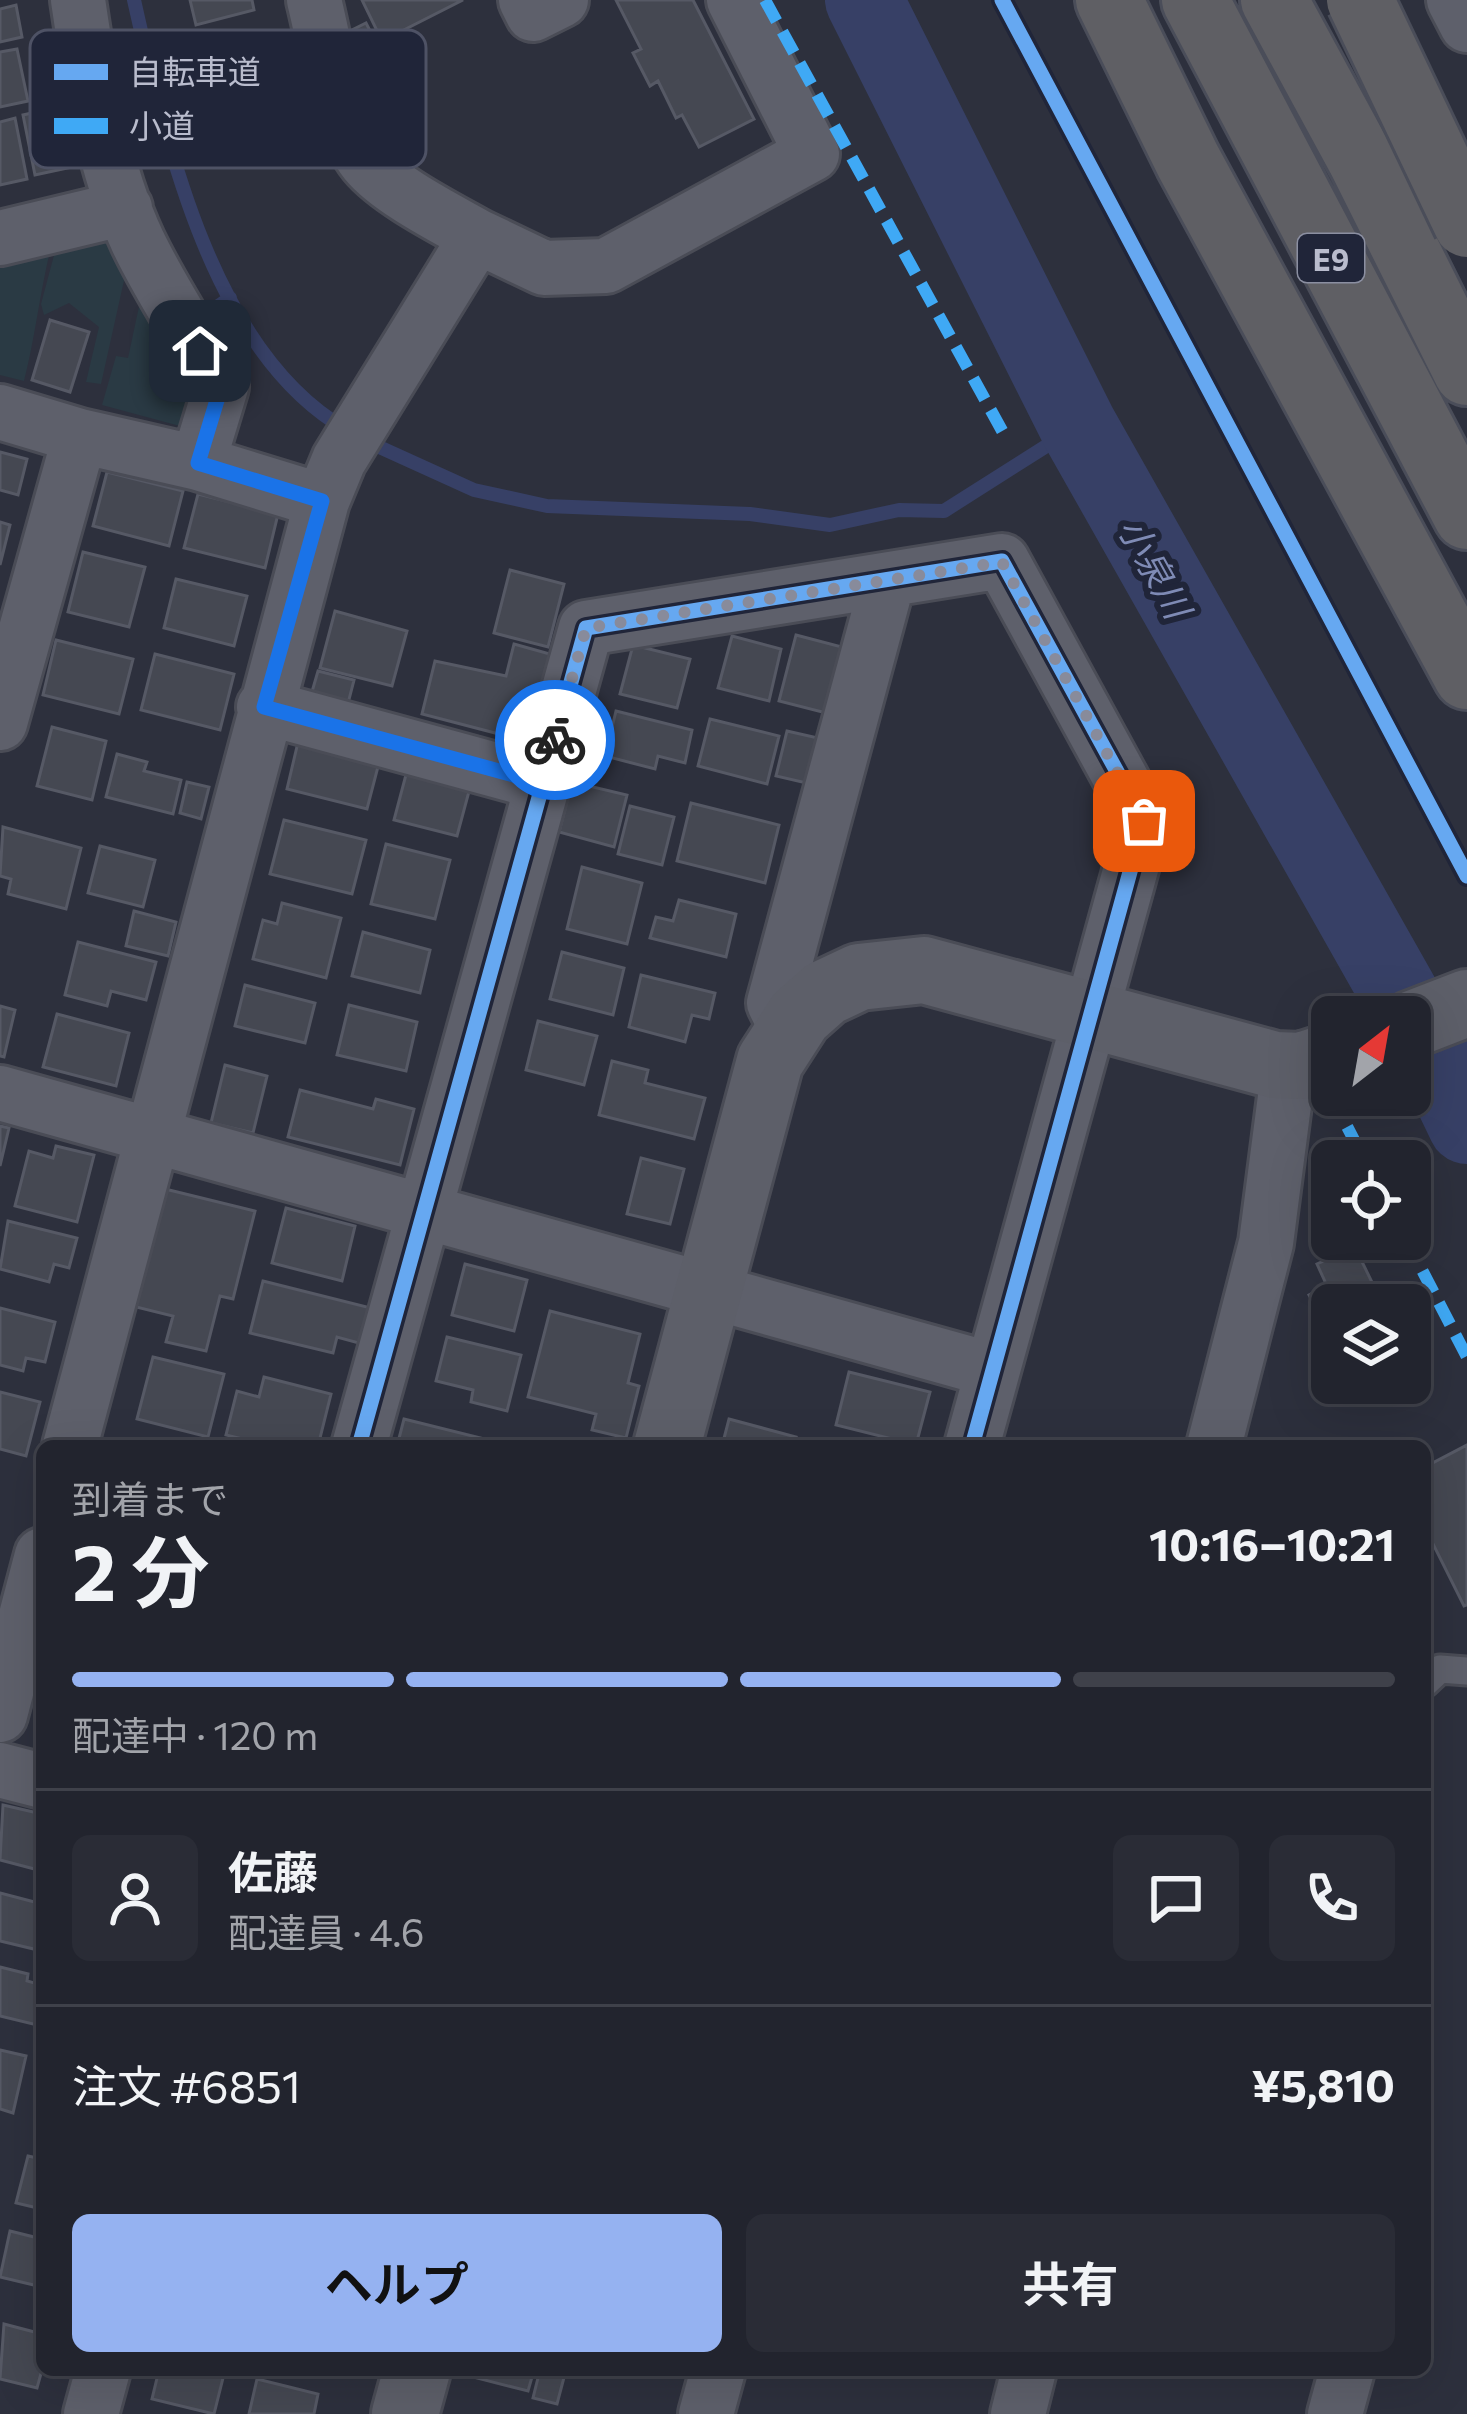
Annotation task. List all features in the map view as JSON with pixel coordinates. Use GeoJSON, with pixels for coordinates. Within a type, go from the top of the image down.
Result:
{"type":"FeatureCollection","features":[{"type":"Feature","properties":{"kind":"highway"},"geometry":{"type":"LineString","coordinates":[[1109,0],[1188,161],[1467,676]]}},
{"type":"Feature","properties":{"kind":"highway","name":"E9"},"geometry":{"type":"LineString","coordinates":[[1195,0],[1467,516]]}},
{"type":"Feature","properties":{"kind":"highway","name":"E9"},"geometry":{"type":"LineString","coordinates":[[1274,0],[1467,372]]}},
{"type":"Feature","properties":{"kind":"highway"},"geometry":{"type":"LineString","coordinates":[[1360,0],[1467,224]]}},
{"type":"Feature","properties":{"kind":"street"},"geometry":{"type":"LineString","coordinates":[[78,0],[82,30]]}},
{"type":"Feature","properties":{"kind":"street"},"geometry":{"type":"LineString","coordinates":[[314,0],[322,30]]}},
{"type":"Feature","properties":{"kind":"street"},"geometry":{"type":"LineString","coordinates":[[526,0],[533,14],[561,0]]}},
{"type":"Feature","properties":{"kind":"street"},"geometry":{"type":"LineString","coordinates":[[373,168],[420,204],[544,268],[606,266],[812,154],[734,0]]}},
{"type":"Feature","properties":{"kind":"street"},"geometry":{"type":"LineString","coordinates":[[1370,0],[1467,234]]}},
{"type":"Feature","properties":{"kind":"street"},"geometry":{"type":"LineString","coordinates":[[1454,0],[1467,25]]}},
{"type":"Feature","properties":{"kind":"street"},"geometry":{"type":"LineString","coordinates":[[114,168],[138,242],[221,387],[198,463]]}},
{"type":"Feature","properties":{"kind":"street"},"geometry":{"type":"LineString","coordinates":[[0,238],[125,208]]}},
{"type":"Feature","properties":{"kind":"street"},"geometry":{"type":"LineString","coordinates":[[72,1440],[264,707],[330,481],[476,236]]}},
{"type":"Feature","properties":{"kind":"street"},"geometry":{"type":"LineString","coordinates":[[0,412],[198,463],[330,481]]}},
{"type":"Feature","properties":{"kind":"street"},"geometry":{"type":"LineString","coordinates":[[0,723],[80,436]]}},
{"type":"Feature","properties":{"kind":"street"},"geometry":{"type":"LineString","coordinates":[[361,1440],[586,628],[1002,562],[1144,821],[974,1440]]}},
{"type":"Feature","properties":{"kind":"street"},"geometry":{"type":"LineString","coordinates":[[788,1031],[774,1004],[888,580]]}},
{"type":"Feature","properties":{"kind":"street"},"geometry":{"type":"LineString","coordinates":[[264,707],[543,783]]}},
{"type":"Feature","properties":{"kind":"street"},"geometry":{"type":"LineString","coordinates":[[669,1440],[770,1061],[788,1031],[825,993],[859,977],[924,970],[1090,1016],[1311,1059]]}},
{"type":"Feature","properties":{"kind":"street"},"geometry":{"type":"LineString","coordinates":[[1431,1017],[1467,1003]]}},
{"type":"Feature","properties":{"kind":"street"},"geometry":{"type":"LineString","coordinates":[[1216,1440],[1311,1078]]}},
{"type":"Feature","properties":{"kind":"street"},"geometry":{"type":"LineString","coordinates":[[0,1093],[424,1211],[514,1222],[709,1291],[992,1370]]}},
{"type":"Feature","properties":{"kind":"street"},"geometry":{"type":"LineString","coordinates":[[0,1715],[36,1578]]}},
{"type":"Feature","properties":{"kind":"street"},"geometry":{"type":"LineString","coordinates":[[0,1770],[36,1779]]}},
{"type":"Feature","properties":{"kind":"street"},"geometry":{"type":"LineString","coordinates":[[91,2414],[102,2376]]}},
{"type":"Feature","properties":{"kind":"street"},"geometry":{"type":"LineString","coordinates":[[405,2414],[415,2376]]}},
{"type":"Feature","properties":{"kind":"street"},"geometry":{"type":"LineString","coordinates":[[706,2414],[716,2376]]}},
{"type":"Feature","properties":{"kind":"street"},"geometry":{"type":"LineString","coordinates":[[1018,2414],[1028,2376]]}},
{"type":"Feature","properties":{"kind":"street"},"geometry":{"type":"LineString","coordinates":[[1335,2414],[1345,2376]]}},
{"type":"Feature","properties":{"kind":"lane"},"geometry":{"type":"LineString","coordinates":[[1431,1677],[1440,1669],[1467,1671]]}},
{"type":"Feature","properties":{"kind":"shaded area"},"geometry":{"type":"Polygon","coordinates":[[[101,236],[129,258],[101,384],[86,382],[99,327],[69,303],[44,315],[41,304],[57,244],[101,236]]]}},
{"type":"Feature","properties":{"kind":"shaded area"},"geometry":{"type":"Polygon","coordinates":[[[52,243],[24,381],[0,375],[0,254],[52,243]]]}},
{"type":"Feature","properties":{"kind":"shaded area"},"geometry":{"type":"Polygon","coordinates":[[[143,288],[199,379],[191,429],[102,405],[116,356],[128,358],[143,288]]]}},
{"type":"Feature","properties":{"kind":"building"},"geometry":{"type":"Polygon","coordinates":[[[190,0],[252,0],[254,10],[196,25],[190,0]]]}},
{"type":"Feature","properties":{"kind":"building"},"geometry":{"type":"Polygon","coordinates":[[[362,0],[463,0],[404,30],[377,30],[362,0]]]}},
{"type":"Feature","properties":{"kind":"building"},"geometry":{"type":"Polygon","coordinates":[[[616,0],[693,0],[754,119],[699,147],[682,115],[676,118],[658,81],[650,86],[633,53],[641,49],[616,0]]]}},
{"type":"Feature","properties":{"kind":"building"},"geometry":{"type":"Polygon","coordinates":[[[16,5],[22,37],[0,42],[0,9],[16,5]]]}},
{"type":"Feature","properties":{"kind":"building"},"geometry":{"type":"Polygon","coordinates":[[[17,49],[28,101],[0,107],[0,52],[17,49]]]}},
{"type":"Feature","properties":{"kind":"building"},"geometry":{"type":"Polygon","coordinates":[[[30,113],[30,150],[23,115],[30,113]]]}},
{"type":"Feature","properties":{"kind":"building"},"geometry":{"type":"Polygon","coordinates":[[[15,118],[27,179],[0,185],[0,122],[15,118]]]}},
{"type":"Feature","properties":{"kind":"building"},"geometry":{"type":"Polygon","coordinates":[[[34,168],[67,168],[35,175],[34,168]]]}},
{"type":"Feature","properties":{"kind":"building"},"geometry":{"type":"Polygon","coordinates":[[[50,320],[89,332],[70,392],[32,380],[50,320]]]}},
{"type":"Feature","properties":{"kind":"building"},"geometry":{"type":"Polygon","coordinates":[[[0,452],[27,459],[18,495],[0,490],[0,452]]]}},
{"type":"Feature","properties":{"kind":"building"},"geometry":{"type":"Polygon","coordinates":[[[107,472],[183,491],[169,546],[93,526],[107,472]]]}},
{"type":"Feature","properties":{"kind":"building"},"geometry":{"type":"Polygon","coordinates":[[[198,494],[278,514],[265,568],[184,548],[198,494]]]}},
{"type":"Feature","properties":{"kind":"building"},"geometry":{"type":"Polygon","coordinates":[[[0,522],[10,525],[0,565],[0,522]]]}},
{"type":"Feature","properties":{"kind":"building"},"geometry":{"type":"Polygon","coordinates":[[[83,552],[145,567],[129,627],[68,612],[83,552]]]}},
{"type":"Feature","properties":{"kind":"building"},"geometry":{"type":"Polygon","coordinates":[[[510,570],[564,584],[548,647],[494,633],[510,570]]]}},
{"type":"Feature","properties":{"kind":"building"},"geometry":{"type":"Polygon","coordinates":[[[176,579],[247,596],[234,646],[164,628],[176,579]]]}},
{"type":"Feature","properties":{"kind":"building"},"geometry":{"type":"Polygon","coordinates":[[[335,611],[407,631],[392,686],[320,668],[335,611]]]}},
{"type":"Feature","properties":{"kind":"building"},"geometry":{"type":"Polygon","coordinates":[[[796,635],[842,647],[826,713],[779,701],[796,635]]]}},
{"type":"Feature","properties":{"kind":"building"},"geometry":{"type":"Polygon","coordinates":[[[732,636],[781,649],[769,701],[718,688],[732,636]]]}},
{"type":"Feature","properties":{"kind":"building"},"geometry":{"type":"Polygon","coordinates":[[[56,640],[133,659],[119,714],[43,695],[56,640]]]}},
{"type":"Feature","properties":{"kind":"building"},"geometry":{"type":"Polygon","coordinates":[[[514,644],[557,656],[544,706],[528,702],[518,739],[422,714],[435,661],[506,676],[514,644]]]}},
{"type":"Feature","properties":{"kind":"building"},"geometry":{"type":"Polygon","coordinates":[[[633,645],[690,659],[677,708],[620,694],[633,645]]]}},
{"type":"Feature","properties":{"kind":"building"},"geometry":{"type":"Polygon","coordinates":[[[155,654],[234,674],[220,730],[141,710],[155,654]]]}},
{"type":"Feature","properties":{"kind":"building"},"geometry":{"type":"Polygon","coordinates":[[[318,671],[354,680],[346,711],[309,702],[318,671]]]}},
{"type":"Feature","properties":{"kind":"building"},"geometry":{"type":"Polygon","coordinates":[[[616,711],[692,730],[685,763],[658,756],[655,769],[605,756],[616,711]]]}},
{"type":"Feature","properties":{"kind":"building"},"geometry":{"type":"Polygon","coordinates":[[[710,719],[779,736],[767,784],[698,766],[710,719]]]}},
{"type":"Feature","properties":{"kind":"building"},"geometry":{"type":"Polygon","coordinates":[[[52,727],[106,741],[92,800],[37,786],[52,727]]]}},
{"type":"Feature","properties":{"kind":"building"},"geometry":{"type":"Polygon","coordinates":[[[787,731],[827,740],[815,785],[776,776],[787,731]]]}},
{"type":"Feature","properties":{"kind":"building"},"geometry":{"type":"Polygon","coordinates":[[[299,738],[380,759],[367,809],[287,789],[299,738]]]}},
{"type":"Feature","properties":{"kind":"building"},"geometry":{"type":"Polygon","coordinates":[[[117,754],[147,762],[144,771],[181,780],[173,814],[106,797],[117,754]]]}},
{"type":"Feature","properties":{"kind":"building"},"geometry":{"type":"Polygon","coordinates":[[[408,767],[471,784],[457,836],[394,820],[408,767]]]}},
{"type":"Feature","properties":{"kind":"building"},"geometry":{"type":"Polygon","coordinates":[[[187,782],[209,787],[201,819],[180,813],[187,782]]]}},
{"type":"Feature","properties":{"kind":"building"},"geometry":{"type":"Polygon","coordinates":[[[572,782],[627,795],[614,847],[559,832],[572,782]]]}},
{"type":"Feature","properties":{"kind":"building"},"geometry":{"type":"Polygon","coordinates":[[[691,803],[779,825],[765,883],[677,861],[691,803]]]}},
{"type":"Feature","properties":{"kind":"building"},"geometry":{"type":"Polygon","coordinates":[[[630,806],[674,817],[662,865],[618,854],[630,806]]]}},
{"type":"Feature","properties":{"kind":"building"},"geometry":{"type":"Polygon","coordinates":[[[284,820],[366,840],[352,894],[270,874],[284,820]]]}},
{"type":"Feature","properties":{"kind":"building"},"geometry":{"type":"Polygon","coordinates":[[[3,827],[81,848],[66,909],[8,894],[11,879],[0,876],[3,827]]]}},
{"type":"Feature","properties":{"kind":"building"},"geometry":{"type":"Polygon","coordinates":[[[386,844],[450,860],[435,919],[371,904],[386,844]]]}},
{"type":"Feature","properties":{"kind":"building"},"geometry":{"type":"Polygon","coordinates":[[[100,846],[155,860],[143,907],[88,893],[100,846]]]}},
{"type":"Feature","properties":{"kind":"building"},"geometry":{"type":"Polygon","coordinates":[[[582,867],[642,883],[627,944],[567,929],[582,867]]]}},
{"type":"Feature","properties":{"kind":"building"},"geometry":{"type":"Polygon","coordinates":[[[679,900],[736,914],[726,957],[650,938],[656,917],[673,921],[679,900]]]}},
{"type":"Feature","properties":{"kind":"building"},"geometry":{"type":"Polygon","coordinates":[[[282,903],[341,918],[326,978],[253,959],[263,920],[277,924],[282,903]]]}},
{"type":"Feature","properties":{"kind":"building"},"geometry":{"type":"Polygon","coordinates":[[[134,911],[176,922],[168,956],[126,946],[134,911]]]}},
{"type":"Feature","properties":{"kind":"building"},"geometry":{"type":"Polygon","coordinates":[[[363,932],[430,950],[420,993],[352,976],[363,932]]]}},
{"type":"Feature","properties":{"kind":"building"},"geometry":{"type":"Polygon","coordinates":[[[78,942],[156,962],[146,1000],[111,991],[107,1006],[65,995],[78,942]]]}},
{"type":"Feature","properties":{"kind":"building"},"geometry":{"type":"Polygon","coordinates":[[[562,952],[624,968],[613,1015],[550,999],[562,952]]]}},
{"type":"Feature","properties":{"kind":"building"},"geometry":{"type":"Polygon","coordinates":[[[641,975],[715,993],[709,1019],[692,1015],[685,1042],[629,1027],[641,975]]]}},
{"type":"Feature","properties":{"kind":"building"},"geometry":{"type":"Polygon","coordinates":[[[245,985],[315,1003],[305,1043],[235,1026],[245,985]]]}},
{"type":"Feature","properties":{"kind":"building"},"geometry":{"type":"Polygon","coordinates":[[[349,1005],[417,1022],[406,1071],[337,1055],[349,1005]]]}},
{"type":"Feature","properties":{"kind":"building"},"geometry":{"type":"Polygon","coordinates":[[[0,1006],[15,1010],[4,1057],[0,1056],[0,1006]]]}},
{"type":"Feature","properties":{"kind":"building"},"geometry":{"type":"Polygon","coordinates":[[[57,1014],[129,1033],[116,1086],[43,1067],[57,1014]]]}},
{"type":"Feature","properties":{"kind":"building"},"geometry":{"type":"Polygon","coordinates":[[[538,1021],[597,1036],[584,1085],[526,1070],[538,1021]]]}},
{"type":"Feature","properties":{"kind":"building"},"geometry":{"type":"Polygon","coordinates":[[[612,1061],[648,1070],[645,1083],[705,1098],[694,1139],[599,1115],[612,1061]]]}},
{"type":"Feature","properties":{"kind":"building"},"geometry":{"type":"Polygon","coordinates":[[[225,1065],[267,1076],[253,1133],[211,1123],[225,1065]]]}},
{"type":"Feature","properties":{"kind":"building"},"geometry":{"type":"Polygon","coordinates":[[[300,1090],[373,1109],[376,1099],[414,1109],[400,1165],[288,1137],[300,1090]]]}},
{"type":"Feature","properties":{"kind":"building"},"geometry":{"type":"Polygon","coordinates":[[[0,1126],[9,1128],[0,1166],[0,1126]]]}},
{"type":"Feature","properties":{"kind":"building"},"geometry":{"type":"Polygon","coordinates":[[[56,1146],[94,1155],[77,1222],[15,1206],[29,1151],[53,1158],[56,1146]]]}},
{"type":"Feature","properties":{"kind":"building"},"geometry":{"type":"Polygon","coordinates":[[[641,1158],[684,1169],[670,1224],[627,1214],[641,1158]]]}},
{"type":"Feature","properties":{"kind":"building"},"geometry":{"type":"Polygon","coordinates":[[[161,1188],[255,1211],[233,1299],[220,1296],[206,1351],[166,1342],[173,1316],[132,1306],[161,1188]]]}},
{"type":"Feature","properties":{"kind":"building"},"geometry":{"type":"Polygon","coordinates":[[[286,1208],[355,1226],[342,1281],[272,1263],[286,1208]]]}},
{"type":"Feature","properties":{"kind":"building"},"geometry":{"type":"Polygon","coordinates":[[[8,1221],[77,1238],[69,1268],[54,1264],[49,1282],[0,1269],[8,1221]]]}},
{"type":"Feature","properties":{"kind":"building"},"geometry":{"type":"Polygon","coordinates":[[[1361,1260],[1373,1284],[1326,1284],[1317,1264],[1361,1260]]]}},
{"type":"Feature","properties":{"kind":"building"},"geometry":{"type":"Polygon","coordinates":[[[465,1264],[527,1280],[514,1331],[452,1315],[465,1264]]]}},
{"type":"Feature","properties":{"kind":"building"},"geometry":{"type":"Polygon","coordinates":[[[263,1281],[375,1309],[366,1345],[337,1337],[333,1353],[250,1333],[263,1281]]]}},
{"type":"Feature","properties":{"kind":"building"},"geometry":{"type":"Polygon","coordinates":[[[0,1308],[55,1322],[45,1362],[26,1358],[23,1371],[0,1365],[0,1308]]]}},
{"type":"Feature","properties":{"kind":"building"},"geometry":{"type":"Polygon","coordinates":[[[550,1311],[640,1334],[628,1383],[639,1386],[626,1438],[592,1430],[596,1414],[528,1397],[550,1311]]]}},
{"type":"Feature","properties":{"kind":"building"},"geometry":{"type":"Polygon","coordinates":[[[447,1337],[521,1355],[507,1411],[471,1402],[473,1390],[436,1381],[447,1337]]]}},
{"type":"Feature","properties":{"kind":"building"},"geometry":{"type":"Polygon","coordinates":[[[153,1357],[224,1374],[208,1437],[137,1419],[153,1357]]]}},
{"type":"Feature","properties":{"kind":"building"},"geometry":{"type":"Polygon","coordinates":[[[849,1372],[930,1392],[917,1440],[896,1440],[836,1425],[849,1372]]]}},
{"type":"Feature","properties":{"kind":"building"},"geometry":{"type":"Polygon","coordinates":[[[264,1377],[331,1394],[320,1440],[246,1440],[226,1435],[237,1391],[259,1397],[264,1377]]]}},
{"type":"Feature","properties":{"kind":"building"},"geometry":{"type":"Polygon","coordinates":[[[0,1392],[40,1402],[26,1456],[0,1449],[0,1392]]]}},
{"type":"Feature","properties":{"kind":"building"},"geometry":{"type":"Polygon","coordinates":[[[404,1419],[489,1440],[399,1440],[404,1419]]]}},
{"type":"Feature","properties":{"kind":"building"},"geometry":{"type":"Polygon","coordinates":[[[729,1419],[796,1437],[795,1440],[724,1440],[729,1419]]]}},
{"type":"Feature","properties":{"kind":"building"},"geometry":{"type":"Polygon","coordinates":[[[1467,1445],[1464,1606],[1431,1540],[1431,1464],[1467,1445]]]}},
{"type":"Feature","properties":{"kind":"building"},"geometry":{"type":"Polygon","coordinates":[[[3,1805],[36,1813],[36,1869],[0,1860],[3,1805]]]}},
{"type":"Feature","properties":{"kind":"building"},"geometry":{"type":"Polygon","coordinates":[[[0,1893],[36,1902],[36,1950],[0,1941],[0,1893]]]}},
{"type":"Feature","properties":{"kind":"building"},"geometry":{"type":"Polygon","coordinates":[[[0,1967],[28,1974],[27,1981],[36,1983],[36,2025],[0,2016],[0,1967]]]}},
{"type":"Feature","properties":{"kind":"building"},"geometry":{"type":"Polygon","coordinates":[[[0,2050],[26,2056],[13,2113],[0,2109],[0,2050]]]}},
{"type":"Feature","properties":{"kind":"building"},"geometry":{"type":"Polygon","coordinates":[[[28,2156],[36,2158],[36,2208],[16,2203],[28,2156]]]}},
{"type":"Feature","properties":{"kind":"building"},"geometry":{"type":"Polygon","coordinates":[[[10,2231],[36,2238],[36,2286],[0,2277],[10,2231]]]}},
{"type":"Feature","properties":{"kind":"building"},"geometry":{"type":"Polygon","coordinates":[[[4,2324],[36,2332],[37,2388],[0,2379],[4,2324]]]}},
{"type":"Feature","properties":{"kind":"building"},"geometry":{"type":"Polygon","coordinates":[[[158,2376],[224,2376],[214,2414],[152,2399],[158,2376]]]}},
{"type":"Feature","properties":{"kind":"building"},"geometry":{"type":"Polygon","coordinates":[[[469,2376],[532,2376],[528,2391],[469,2376]]]}},
{"type":"Feature","properties":{"kind":"building"},"geometry":{"type":"Polygon","coordinates":[[[538,2376],[564,2376],[557,2404],[533,2398],[538,2376]]]}},
{"type":"Feature","properties":{"kind":"building"},"geometry":{"type":"Polygon","coordinates":[[[257,2379],[318,2394],[314,2414],[249,2414],[257,2379]]]}},
{"type":"Feature","properties":{"kind":"waterway"},"geometry":{"type":"LineString","coordinates":[[134,0],[141,30]]}},
{"type":"Feature","properties":{"kind":"waterway","name":"小泉川"},"geometry":{"type":"LineString","coordinates":[[864,0],[1078,426],[1431,1050],[1467,1125]]}},
{"type":"Feature","properties":{"kind":"waterway"},"geometry":{"type":"LineString","coordinates":[[177,168],[229,298],[261,350],[300,395],[347,430]]}},
{"type":"Feature","properties":{"kind":"waterway"},"geometry":{"type":"LineString","coordinates":[[207,314],[230,298]]}},
{"type":"Feature","properties":{"kind":"waterway"},"geometry":{"type":"LineString","coordinates":[[366,441],[474,490],[547,506],[750,514],[830,525],[899,510],[944,511],[1078,426]]}},
{"type":"Feature","properties":{"kind":"marked path"},"geometry":{"type":"LineString","coordinates":[[765,0],[1005,436]]}},
{"type":"Feature","properties":{"kind":"marked path"},"geometry":{"type":"LineString","coordinates":[[1342,1116],[1354,1140]]}},
{"type":"Feature","properties":{"kind":"marked path"},"geometry":{"type":"LineString","coordinates":[[1417,1260],[1467,1357]]}},
{"type":"Feature","properties":{"kind":"cycle path"},"geometry":{"type":"LineString","coordinates":[[1002,0],[1467,876]]}},
{"type":"Feature","properties":{"kind":"cycle path"},"geometry":{"type":"LineString","coordinates":[[361,1440],[586,628],[1002,561],[1144,821],[974,1440]]}},
{"type":"Feature","properties":{"kind":"way so far"},"geometry":{"type":"LineString","coordinates":[[555,740],[586,628],[1002,562],[1144,821]]}},
{"type":"Feature","properties":{"kind":"route"},"geometry":{"type":"LineString","coordinates":[[200,351],[221,387],[198,463],[322,501],[264,707],[543,783],[555,740]]}}]}
